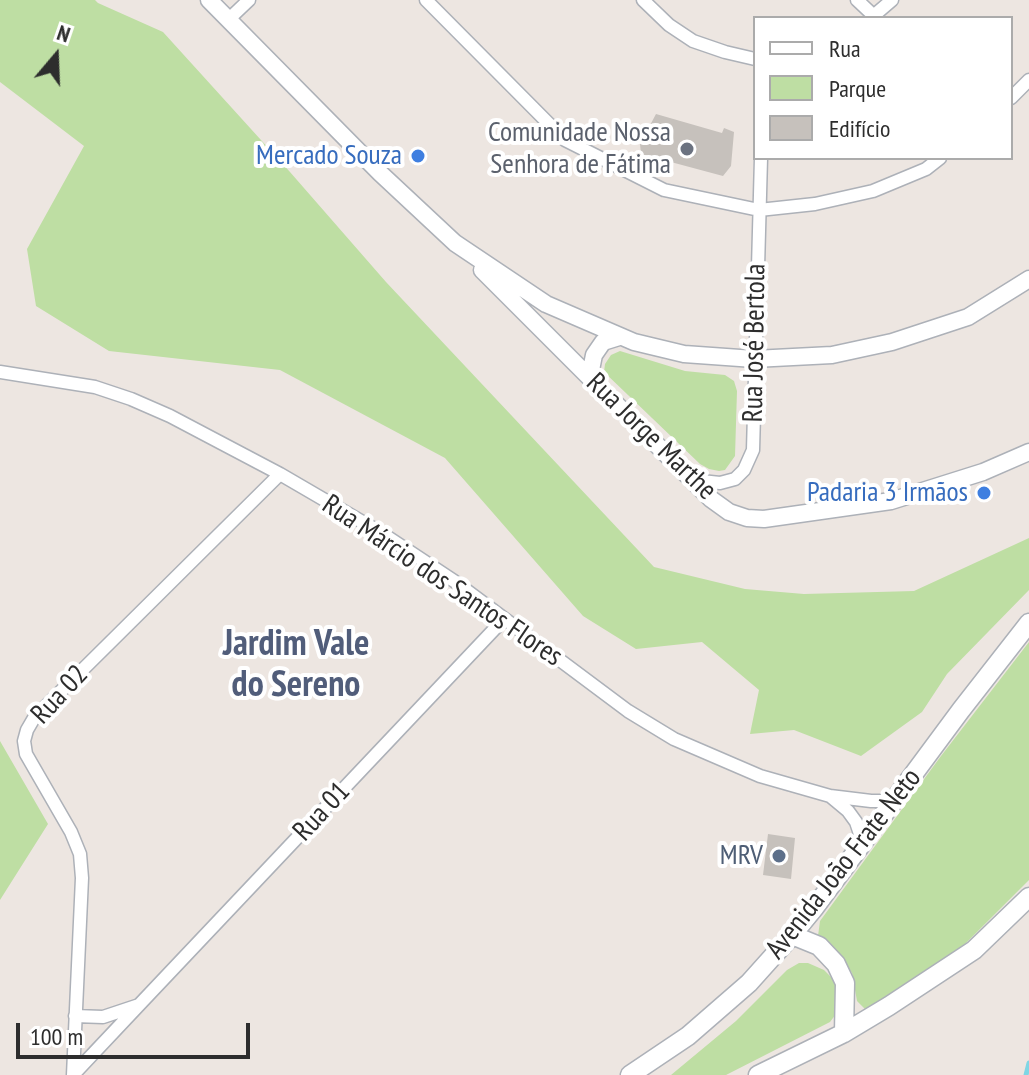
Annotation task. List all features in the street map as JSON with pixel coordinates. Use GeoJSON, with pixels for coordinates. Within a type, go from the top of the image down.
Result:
{"type":"FeatureCollection","features":[{"type":"Feature","properties":{"kind":"main road","name":"Avenida João Frate Neto"},"geometry":{"type":"LineString","coordinates":[[630,1075],[688,1036],[749,983],[792,935],[1029,623]]}},
{"type":"Feature","properties":{"kind":"main road"},"geometry":{"type":"LineString","coordinates":[[758,1075],[844,1033],[974,950],[1029,897]]}},
{"type":"Feature","properties":{"kind":"main road"},"geometry":{"type":"LineString","coordinates":[[792,935],[819,946],[836,964],[845,983],[844,1033]]}},
{"type":"Feature","properties":{"kind":"street"},"geometry":{"type":"LineString","coordinates":[[209,0],[380,173],[455,243],[546,304],[619,337],[684,354],[754,359],[832,355],[892,342],[968,317],[1029,279]]}},
{"type":"Feature","properties":{"kind":"street"},"geometry":{"type":"LineString","coordinates":[[229,19],[249,0]]}},
{"type":"Feature","properties":{"kind":"street"},"geometry":{"type":"LineString","coordinates":[[426,0],[565,140],[664,190],[759,210],[815,204],[873,191],[926,169],[937,160]]}},
{"type":"Feature","properties":{"kind":"street"},"geometry":{"type":"LineString","coordinates":[[643,0],[669,25],[693,41],[753,59]]}},
{"type":"Feature","properties":{"kind":"street"},"geometry":{"type":"LineString","coordinates":[[857,0],[872,16]]}},
{"type":"Feature","properties":{"kind":"street"},"geometry":{"type":"LineString","coordinates":[[874,16],[892,0]]}},
{"type":"Feature","properties":{"kind":"street"},"geometry":{"type":"LineString","coordinates":[[1013,96],[1029,80]]}},
{"type":"Feature","properties":{"kind":"street","name":"Rua José Bertola"},"geometry":{"type":"LineString","coordinates":[[692,480],[727,482],[735,479],[744,470],[753,450],[761,160]]}},
{"type":"Feature","properties":{"kind":"street","name":"Rua Jorge Marthe"},"geometry":{"type":"LineString","coordinates":[[455,243],[711,499],[729,512],[764,519],[891,501],[983,472],[1029,452]]}},
{"type":"Feature","properties":{"kind":"street"},"geometry":{"type":"LineString","coordinates":[[598,386],[591,370],[594,355],[603,342],[619,337]]}},
{"type":"Feature","properties":{"kind":"street","name":"Rua Márcio dos Santos Flores"},"geometry":{"type":"LineString","coordinates":[[0,372],[95,387],[131,399],[280,474],[383,534],[454,581],[628,711],[674,739],[760,776],[830,796],[871,801],[897,796]]}},
{"type":"Feature","properties":{"kind":"street","name":"Rua 02"},"geometry":{"type":"LineString","coordinates":[[73,1075],[82,878],[80,854],[71,832],[26,754],[24,741],[27,730],[40,711],[280,474]]}},
{"type":"Feature","properties":{"kind":"street","name":"Rua 01"},"geometry":{"type":"LineString","coordinates":[[73,1075],[504,619]]}},
{"type":"Feature","properties":{"kind":"street"},"geometry":{"type":"LineString","coordinates":[[830,796],[856,822],[860,844]]}},
{"type":"Feature","properties":{"kind":"street","name":"Rua 01"},"geometry":{"type":"LineString","coordinates":[[75,1016],[103,1017],[139,1005]]}},
{"type":"Feature","properties":{"kind":"green space"},"geometry":{"type":"Polygon","coordinates":[[[0,0],[95,0],[163,32],[386,282],[654,567],[745,589],[804,594],[914,591],[1029,538],[1029,590],[947,674],[922,712],[861,756],[794,730],[750,734],[759,690],[702,642],[636,649],[583,616],[445,458],[280,370],[109,351],[36,306],[27,249],[84,146],[0,82],[0,0]]]}},
{"type":"Feature","properties":{"kind":"green space"},"geometry":{"type":"Polygon","coordinates":[[[620,351],[685,371],[725,375],[734,381],[737,391],[735,456],[725,470],[709,469],[700,464],[604,372],[611,355],[620,351]]]}},
{"type":"Feature","properties":{"kind":"green space"},"geometry":{"type":"Polygon","coordinates":[[[1029,642],[1029,880],[965,944],[867,1011],[857,1001],[852,973],[829,942],[818,936],[820,921],[1029,642]]]}},
{"type":"Feature","properties":{"kind":"green space"},"geometry":{"type":"Polygon","coordinates":[[[0,741],[48,824],[0,900],[0,741]]]}},
{"type":"Feature","properties":{"kind":"green space"},"geometry":{"type":"Polygon","coordinates":[[[799,963],[808,963],[824,970],[838,988],[839,1010],[830,1022],[726,1075],[671,1075],[736,1021],[787,970],[799,963]]]}},
{"type":"Feature","properties":{"kind":"building","name":"Comunidade Nossa Senhora de Fátima"},"geometry":{"type":"Polygon","coordinates":[[[656,114],[722,133],[724,128],[734,132],[731,166],[723,176],[641,154],[640,144],[656,114]]]}},
{"type":"Feature","properties":{"kind":"building","name":"MRV"},"geometry":{"type":"Polygon","coordinates":[[[768,834],[795,838],[791,879],[763,875],[768,834]]]}},
{"type":"Feature","properties":{"kind":"waterway"},"geometry":{"type":"LineString","coordinates":[[1026,1075],[1029,1063]]}},
{"type":"Feature","properties":{"kind":"place","name":"Comunidade Nossa Senhora de Fátima"},"geometry":{"type":"Point","coordinates":[687,149]}},
{"type":"Feature","properties":{"kind":"place","name":"Mercado Souza"},"geometry":{"type":"Point","coordinates":[418,156]}},
{"type":"Feature","properties":{"kind":"place","name":"Padaria 3 Irmãos"},"geometry":{"type":"Point","coordinates":[984,493]}},
{"type":"Feature","properties":{"kind":"place","name":"MRV"},"geometry":{"type":"Point","coordinates":[779,856]}},
{"type":"Feature","properties":{"kind":"district","name":"Jardim Vale do Sereno"},"geometry":{"type":"Point","coordinates":[296,666]}}]}
